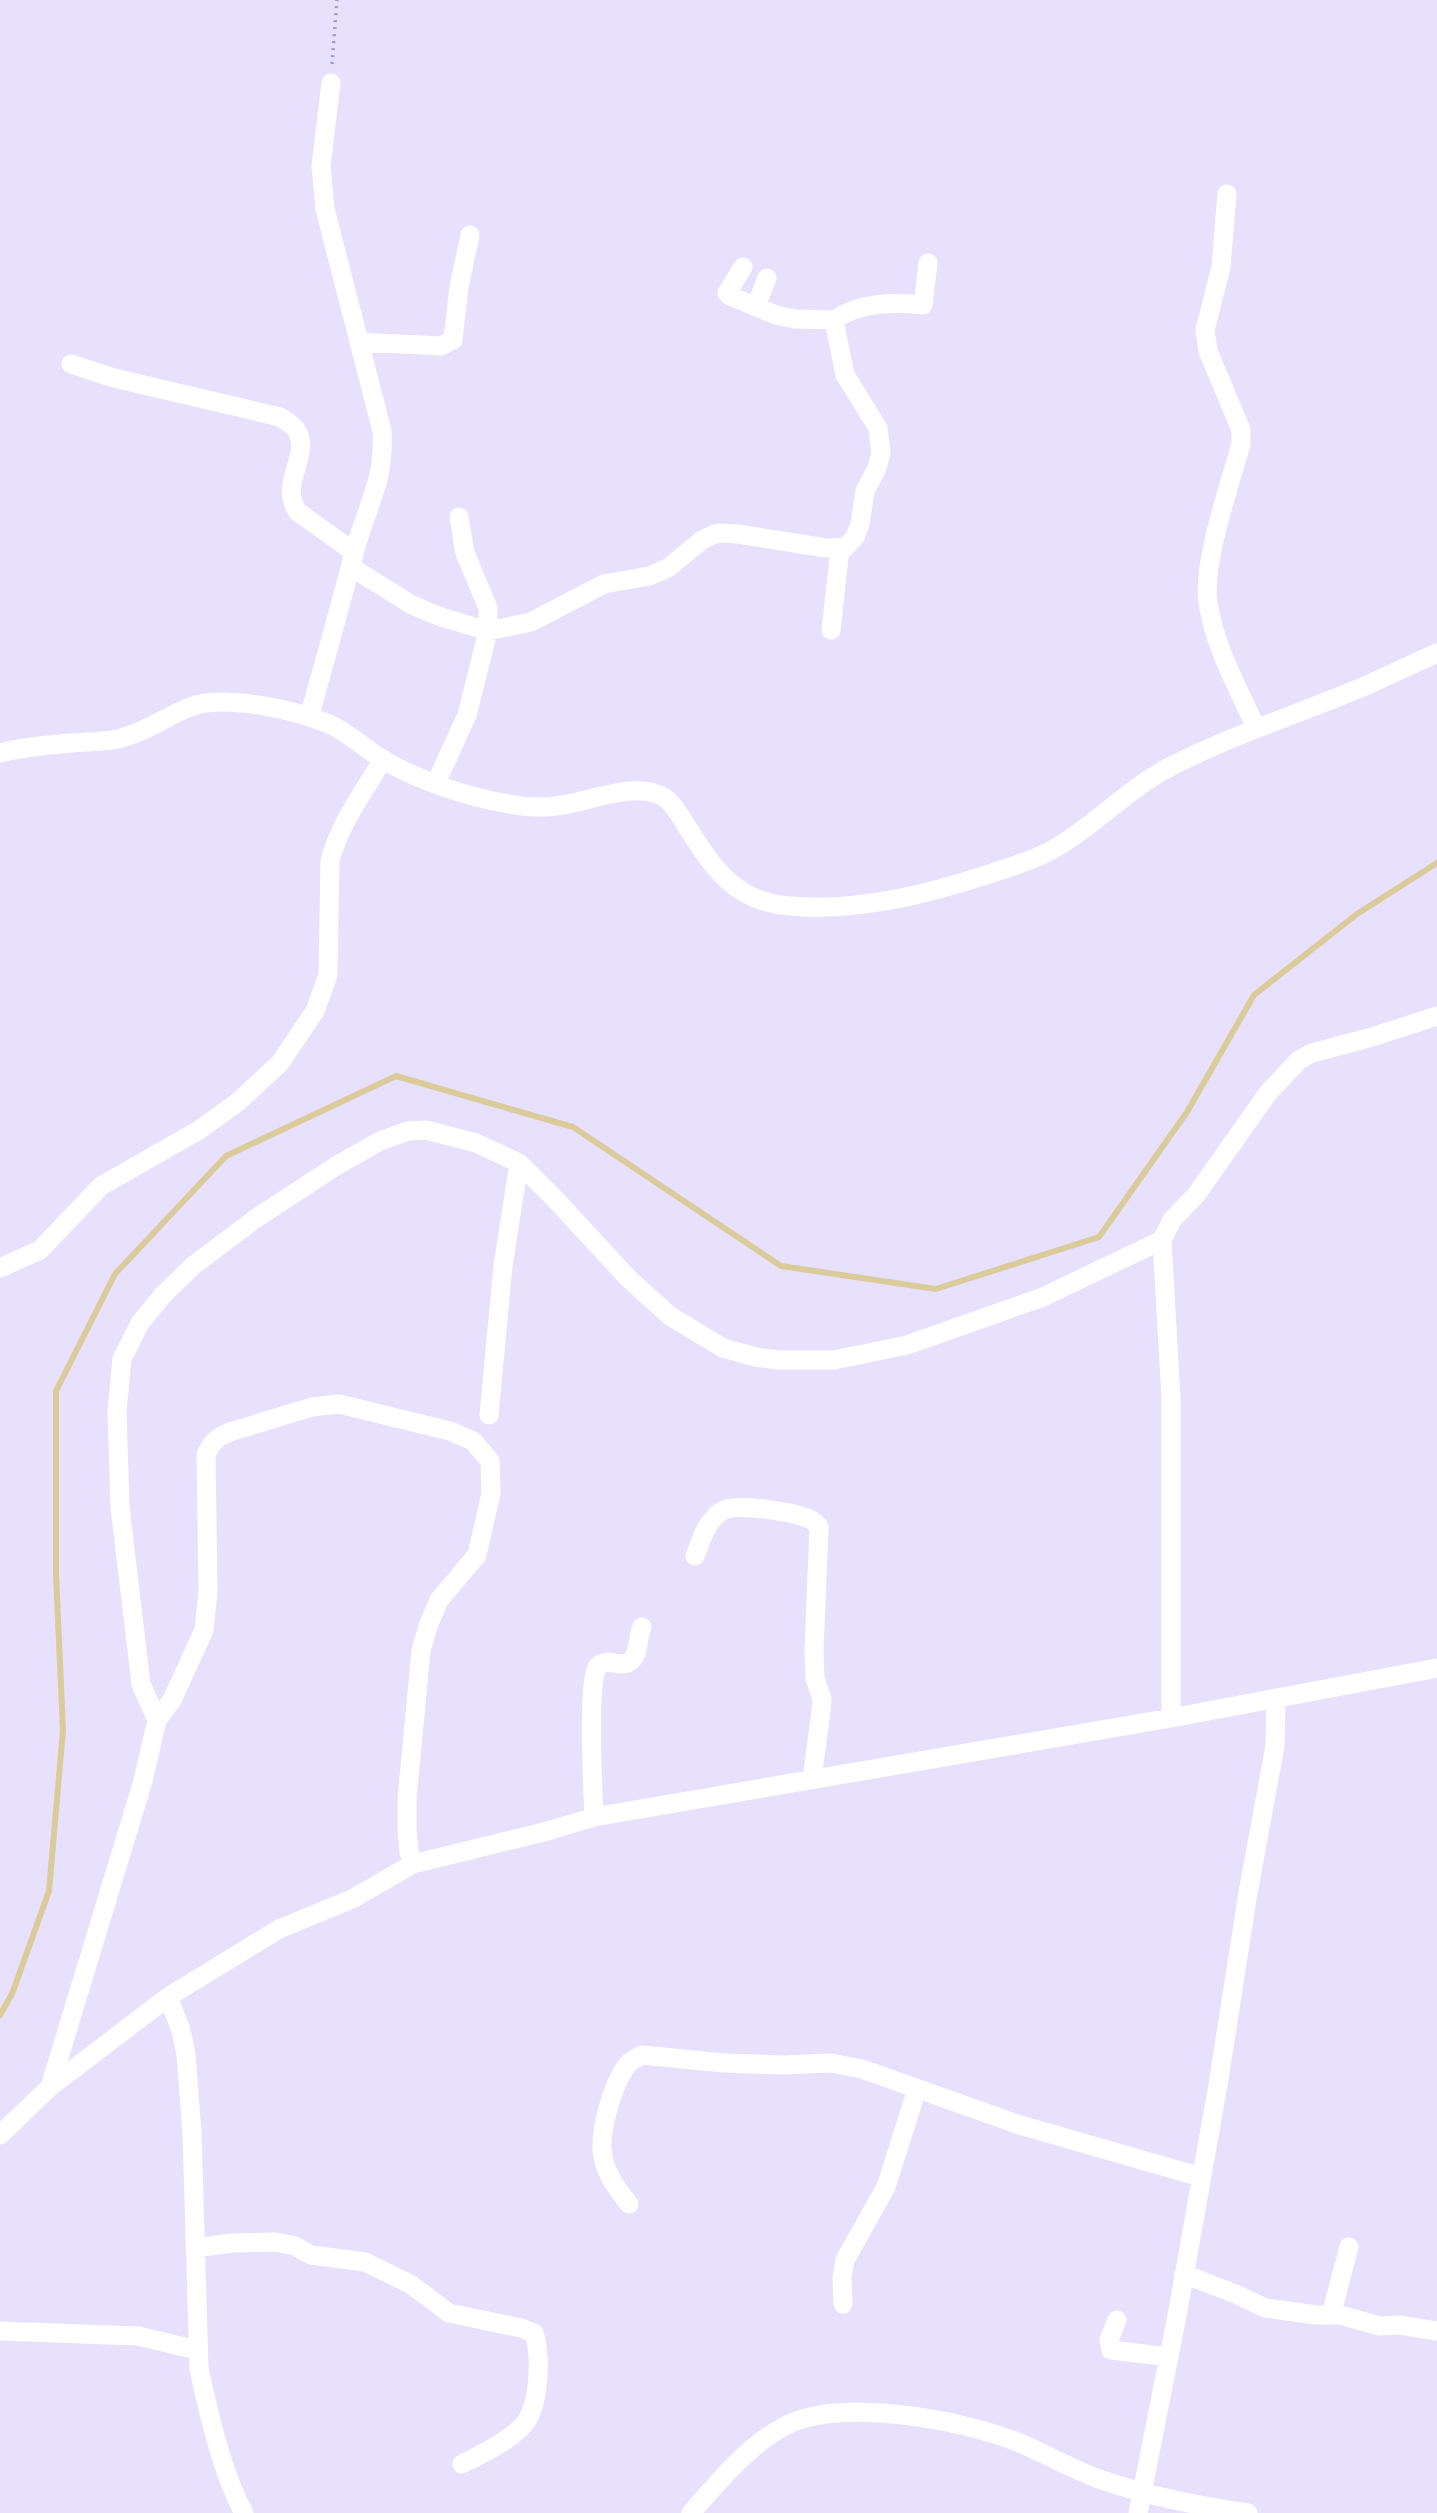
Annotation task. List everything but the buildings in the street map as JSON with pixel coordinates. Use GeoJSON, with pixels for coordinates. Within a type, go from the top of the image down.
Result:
{"type":"FeatureCollection","features":[{"type":"Feature","properties":{"kind":"street"},"geometry":{"type":"LineString","coordinates":[[309,717],[353,559],[378,485],[383,447],[382,431],[339,268],[322,186],[321,166],[331,83]]}},
{"type":"Feature","properties":{"kind":"street"},"geometry":{"type":"LineString","coordinates":[[1227,194],[1221,267],[1206,319],[1205,339],[1241,430],[1241,444],[1209,568],[1208,601],[1219,641],[1256,728]]}},
{"type":"Feature","properties":{"kind":"street"},"geometry":{"type":"LineString","coordinates":[[359,342],[441,346],[453,340],[459,287],[470,235]]}},
{"type":"Feature","properties":{"kind":"street"},"geometry":{"type":"LineString","coordinates":[[743,267],[727,293],[776,315],[795,319],[834,320],[844,313],[872,305],[923,305],[928,263]]}},
{"type":"Feature","properties":{"kind":"street"},"geometry":{"type":"LineString","coordinates":[[756,306],[767,278]]}},
{"type":"Feature","properties":{"kind":"street"},"geometry":{"type":"LineString","coordinates":[[71,364],[114,378],[281,417],[294,427],[301,440],[291,484],[293,505],[298,512],[412,605],[488,631],[531,622],[604,584],[649,576],[668,568],[702,540],[718,533],[840,549],[852,542],[858,530],[865,491],[877,468],[881,444],[874,419],[845,375],[834,320]]}},
{"type":"Feature","properties":{"kind":"street"},"geometry":{"type":"LineString","coordinates":[[436,783],[467,715],[488,631],[488,608],[465,553],[459,517]]}},
{"type":"Feature","properties":{"kind":"street"},"geometry":{"type":"LineString","coordinates":[[831,630],[840,549]]}},
{"type":"Feature","properties":{"kind":"street"},"geometry":{"type":"LineString","coordinates":[[0,752],[27,747],[113,740],[138,733],[192,706],[214,702],[254,705],[309,717],[344,732],[383,760],[436,783],[494,802],[536,807],[555,806],[631,791],[657,793],[675,808],[713,866],[735,888],[768,903],[792,907],[824,906],[880,901],[930,892],[1024,862],[1067,841],[1163,771],[1256,728],[1366,685],[1437,653]]}},
{"type":"Feature","properties":{"kind":"street"},"geometry":{"type":"LineString","coordinates":[[0,1268],[40,1250],[101,1186],[200,1130],[238,1102],[280,1063],[293,1046],[315,1011],[328,975],[330,861],[333,849],[349,816],[383,760]]}},
{"type":"Feature","properties":{"kind":"street"},"geometry":{"type":"LineString","coordinates":[[1171,1718],[1171,1398],[1162,1240],[1172,1220],[1196,1195],[1268,1093],[1299,1060],[1312,1053],[1372,1038],[1437,1016]]}},
{"type":"Feature","properties":{"kind":"street"},"geometry":{"type":"LineString","coordinates":[[157,1720],[141,1684],[120,1507],[117,1411],[122,1359],[140,1323],[163,1295],[209,1252],[336,1166],[393,1136],[408,1131],[426,1130],[475,1143],[519,1163],[636,1286],[670,1315],[723,1348],[778,1360],[834,1360],[907,1345],[1043,1297],[1162,1240]]}},
{"type":"Feature","properties":{"kind":"street"},"geometry":{"type":"LineString","coordinates":[[489,1415],[503,1266],[519,1163]]}},
{"type":"Feature","properties":{"kind":"street"},"geometry":{"type":"LineString","coordinates":[[50,2087],[143,1781],[157,1720],[172,1700],[204,1629],[208,1592],[206,1455],[209,1446],[217,1438],[281,1415],[339,1404],[450,1431],[473,1441],[490,1461],[491,1493],[477,1555],[439,1600],[421,1651],[407,1798],[409,1852],[414,1864]]}},
{"type":"Feature","properties":{"kind":"street"},"geometry":{"type":"LineString","coordinates":[[695,1556],[710,1522],[726,1508],[738,1507],[799,1516],[813,1520],[820,1527],[814,1651],[815,1678],[822,1699],[811,1779]]}},
{"type":"Feature","properties":{"kind":"street"},"geometry":{"type":"LineString","coordinates":[[594,1816],[594,1672],[597,1666],[604,1662],[628,1663],[632,1660],[642,1627]]}},
{"type":"Feature","properties":{"kind":"street"},"geometry":{"type":"LineString","coordinates":[[0,2135],[50,2087],[169,1997],[279,1929],[352,1899],[414,1864],[544,1832],[594,1816],[1171,1718],[1437,1668]]}},
{"type":"Feature","properties":{"kind":"street"},"geometry":{"type":"LineString","coordinates":[[1138,2513],[1184,2274],[1275,1746],[1276,1699]]}},
{"type":"Feature","properties":{"kind":"street"},"geometry":{"type":"LineString","coordinates":[[169,1997],[181,2030],[186,2055],[192,2133],[197,2350],[205,2398],[235,2497],[244,2513]]}},
{"type":"Feature","properties":{"kind":"street"},"geometry":{"type":"LineString","coordinates":[[629,2204],[612,2182],[603,2156],[602,2137],[615,2086],[630,2062],[642,2055],[724,2063],[831,2063],[862,2070],[1020,2125],[1201,2177]]}},
{"type":"Feature","properties":{"kind":"street"},"geometry":{"type":"LineString","coordinates":[[843,2304],[842,2277],[845,2260],[886,2187],[917,2089]]}},
{"type":"Feature","properties":{"kind":"street"},"geometry":{"type":"LineString","coordinates":[[195,2248],[232,2243],[276,2242],[295,2246],[312,2255],[365,2262],[410,2284],[449,2313],[534,2333],[539,2365],[535,2396],[526,2422],[481,2455],[462,2464]]}},
{"type":"Feature","properties":{"kind":"street"},"geometry":{"type":"LineString","coordinates":[[1331,2315],[1349,2247]]}},
{"type":"Feature","properties":{"kind":"street"},"geometry":{"type":"LineString","coordinates":[[1184,2274],[1265,2308],[1340,2315],[1380,2326],[1400,2325],[1437,2331]]}},
{"type":"Feature","properties":{"kind":"street"},"geometry":{"type":"LineString","coordinates":[[1116,2320],[1108,2345],[1111,2350],[1169,2357]]}},
{"type":"Feature","properties":{"kind":"street"},"geometry":{"type":"LineString","coordinates":[[0,2331],[138,2336],[197,2350]]}},
{"type":"Feature","properties":{"kind":"street"},"geometry":{"type":"LineString","coordinates":[[691,2513],[738,2461],[766,2439],[789,2424],[844,2411],[907,2416],[971,2428],[1020,2444],[1096,2478],[1142,2493],[1177,2502],[1248,2513]]}},
{"type":"Feature","properties":{"kind":"path"},"geometry":{"type":"LineString","coordinates":[[331,83],[337,0]]}},
{"type":"Feature","properties":{"kind":"waterway"},"geometry":{"type":"LineString","coordinates":[[0,2015],[12,1994],[49,1891],[63,1730],[56,1575],[56,1391],[115,1274],[226,1156],[396,1076],[573,1127],[781,1266],[936,1289],[1099,1237],[1187,1112],[1254,995],[1357,914],[1437,863]]}}]}
